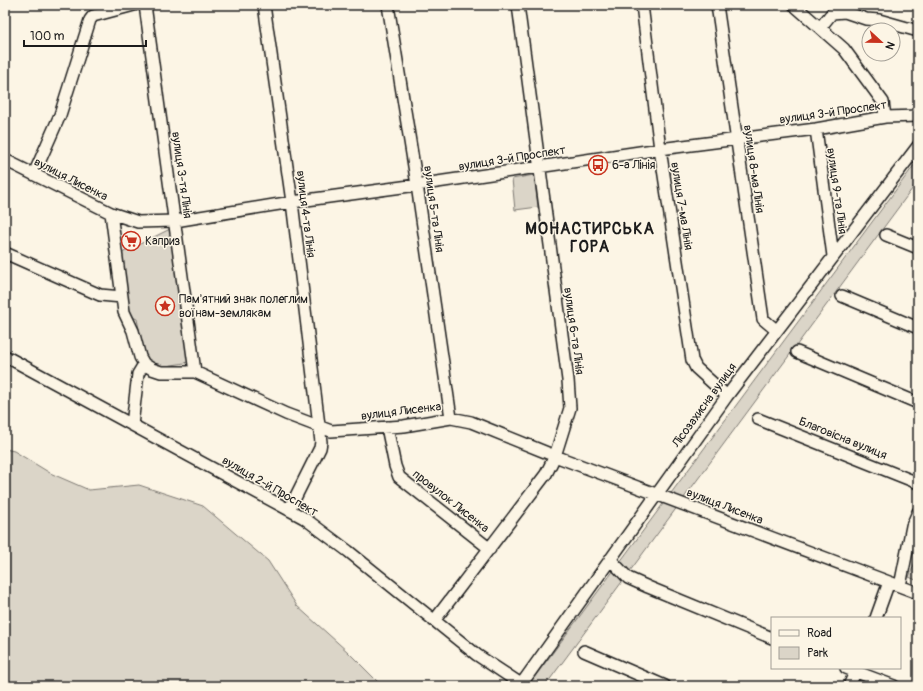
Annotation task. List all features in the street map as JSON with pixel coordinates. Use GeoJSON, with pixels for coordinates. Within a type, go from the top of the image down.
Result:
{"type":"FeatureCollection","features":[{"type":"Feature","properties":{"kind":"street"},"geometry":{"type":"LineString","coordinates":[[34,174],[60,115],[90,20],[93,16],[134,5]]}},
{"type":"Feature","properties":{"kind":"street","name":"вулиця 3-тя Лінія"},"geometry":{"type":"LineString","coordinates":[[145,5],[195,372]]}},
{"type":"Feature","properties":{"kind":"street","name":"вулиця 4-та Лінія"},"geometry":{"type":"LineString","coordinates":[[264,5],[292,202],[320,427],[320,448],[289,510]]}},
{"type":"Feature","properties":{"kind":"street","name":"вулиця 5-та Лінія"},"geometry":{"type":"LineString","coordinates":[[388,5],[417,185],[450,418]]}},
{"type":"Feature","properties":{"kind":"street","name":"вулиця 6-та Лінія"},"geometry":{"type":"LineString","coordinates":[[434,621],[546,474],[555,456],[570,408],[568,380],[538,167],[518,5]]}},
{"type":"Feature","properties":{"kind":"street","name":"вулиця 7-ма Лінія"},"geometry":{"type":"LineString","coordinates":[[642,5],[660,149],[692,360],[696,368],[727,396]]}},
{"type":"Feature","properties":{"kind":"street","name":"вулиця 8-ма Лінія"},"geometry":{"type":"LineString","coordinates":[[717,5],[763,319],[776,330]]}},
{"type":"Feature","properties":{"kind":"street"},"geometry":{"type":"LineString","coordinates":[[794,5],[844,49],[883,102],[885,117]]}},
{"type":"Feature","properties":{"kind":"street"},"geometry":{"type":"LineString","coordinates":[[820,28],[832,13],[845,12],[866,19],[879,20],[918,31]]}},
{"type":"Feature","properties":{"kind":"street","name":"вулиця 3-й Проспект"},"geometry":{"type":"LineString","coordinates":[[111,213],[138,222],[175,221],[292,202],[885,117],[918,116]]}},
{"type":"Feature","properties":{"kind":"street","name":"вулиця 9-та Лінія"},"geometry":{"type":"LineString","coordinates":[[816,128],[833,256]]}},
{"type":"Feature","properties":{"kind":"street","name":"Лісозахисна вулиця"},"geometry":{"type":"LineString","coordinates":[[520,685],[727,396],[918,146]]}},
{"type":"Feature","properties":{"kind":"street","name":"вулиця Лисенка"},"geometry":{"type":"LineString","coordinates":[[5,160],[111,213],[124,312],[133,331],[140,357],[144,364],[161,372],[195,372],[286,414],[331,431],[404,426],[450,418],[471,422],[555,456],[918,593]]}},
{"type":"Feature","properties":{"kind":"street"},"geometry":{"type":"LineString","coordinates":[[886,235],[918,248]]}},
{"type":"Feature","properties":{"kind":"street"},"geometry":{"type":"LineString","coordinates":[[5,253],[100,295],[122,297]]}},
{"type":"Feature","properties":{"kind":"street"},"geometry":{"type":"LineString","coordinates":[[842,296],[918,328]]}},
{"type":"Feature","properties":{"kind":"street"},"geometry":{"type":"LineString","coordinates":[[797,352],[918,403]]}},
{"type":"Feature","properties":{"kind":"street","name":"вулиця 2-й Проспект"},"geometry":{"type":"LineString","coordinates":[[5,356],[304,518],[348,551],[477,655],[520,685]]}},
{"type":"Feature","properties":{"kind":"street"},"geometry":{"type":"LineString","coordinates":[[132,425],[138,374],[144,364]]}},
{"type":"Feature","properties":{"kind":"street","name":"Благовісна вулиця"},"geometry":{"type":"LineString","coordinates":[[758,419],[918,483]]}},
{"type":"Feature","properties":{"kind":"street","name":"провулок Лисенка"},"geometry":{"type":"LineString","coordinates":[[387,427],[395,466],[399,477],[490,549]]}},
{"type":"Feature","properties":{"kind":"street"},"geometry":{"type":"LineString","coordinates":[[877,617],[894,584],[912,526],[918,512]]}},
{"type":"Feature","properties":{"kind":"street"},"geometry":{"type":"LineString","coordinates":[[610,559],[628,578],[771,638]]}},
{"type":"Feature","properties":{"kind":"street"},"geometry":{"type":"LineString","coordinates":[[584,651],[665,686]]}},
{"type":"Feature","properties":{"kind":"street"},"geometry":{"type":"LineString","coordinates":[[849,686],[853,669],[894,686]]}},
{"type":"Feature","properties":{"kind":"green space"},"geometry":{"type":"Polygon","coordinates":[[[918,160],[918,181],[545,686],[528,686],[918,160]]]}},
{"type":"Feature","properties":{"kind":"green space"},"geometry":{"type":"Polygon","coordinates":[[[534,175],[538,207],[515,210],[512,179],[534,175]]]}},
{"type":"Feature","properties":{"kind":"green space"},"geometry":{"type":"Polygon","coordinates":[[[172,228],[191,362],[159,367],[145,359],[137,319],[130,316],[120,254],[172,228]]]}},
{"type":"Feature","properties":{"kind":"green space"},"geometry":{"type":"Polygon","coordinates":[[[5,449],[14,451],[50,473],[89,490],[139,485],[203,506],[268,561],[297,606],[348,652],[382,686],[5,686],[5,449]]]}},
{"type":"Feature","properties":{"kind":"green space"},"geometry":{"type":"Polygon","coordinates":[[[918,555],[918,581],[909,577],[918,555]]]}},
{"type":"Feature","properties":{"kind":"place","name":"6-а Лінія"},"geometry":{"type":"Point","coordinates":[598,165]}},
{"type":"Feature","properties":{"kind":"place","name":"Каприз"},"geometry":{"type":"Point","coordinates":[131,241]}},
{"type":"Feature","properties":{"kind":"place","name":"Пам'ятний знак полеглим воїнам-землякам"},"geometry":{"type":"Point","coordinates":[165,306]}},
{"type":"Feature","properties":{"kind":"district","name":"МОНАСТИРСЬКА ГОРА"},"geometry":{"type":"Point","coordinates":[590,237]}}]}
